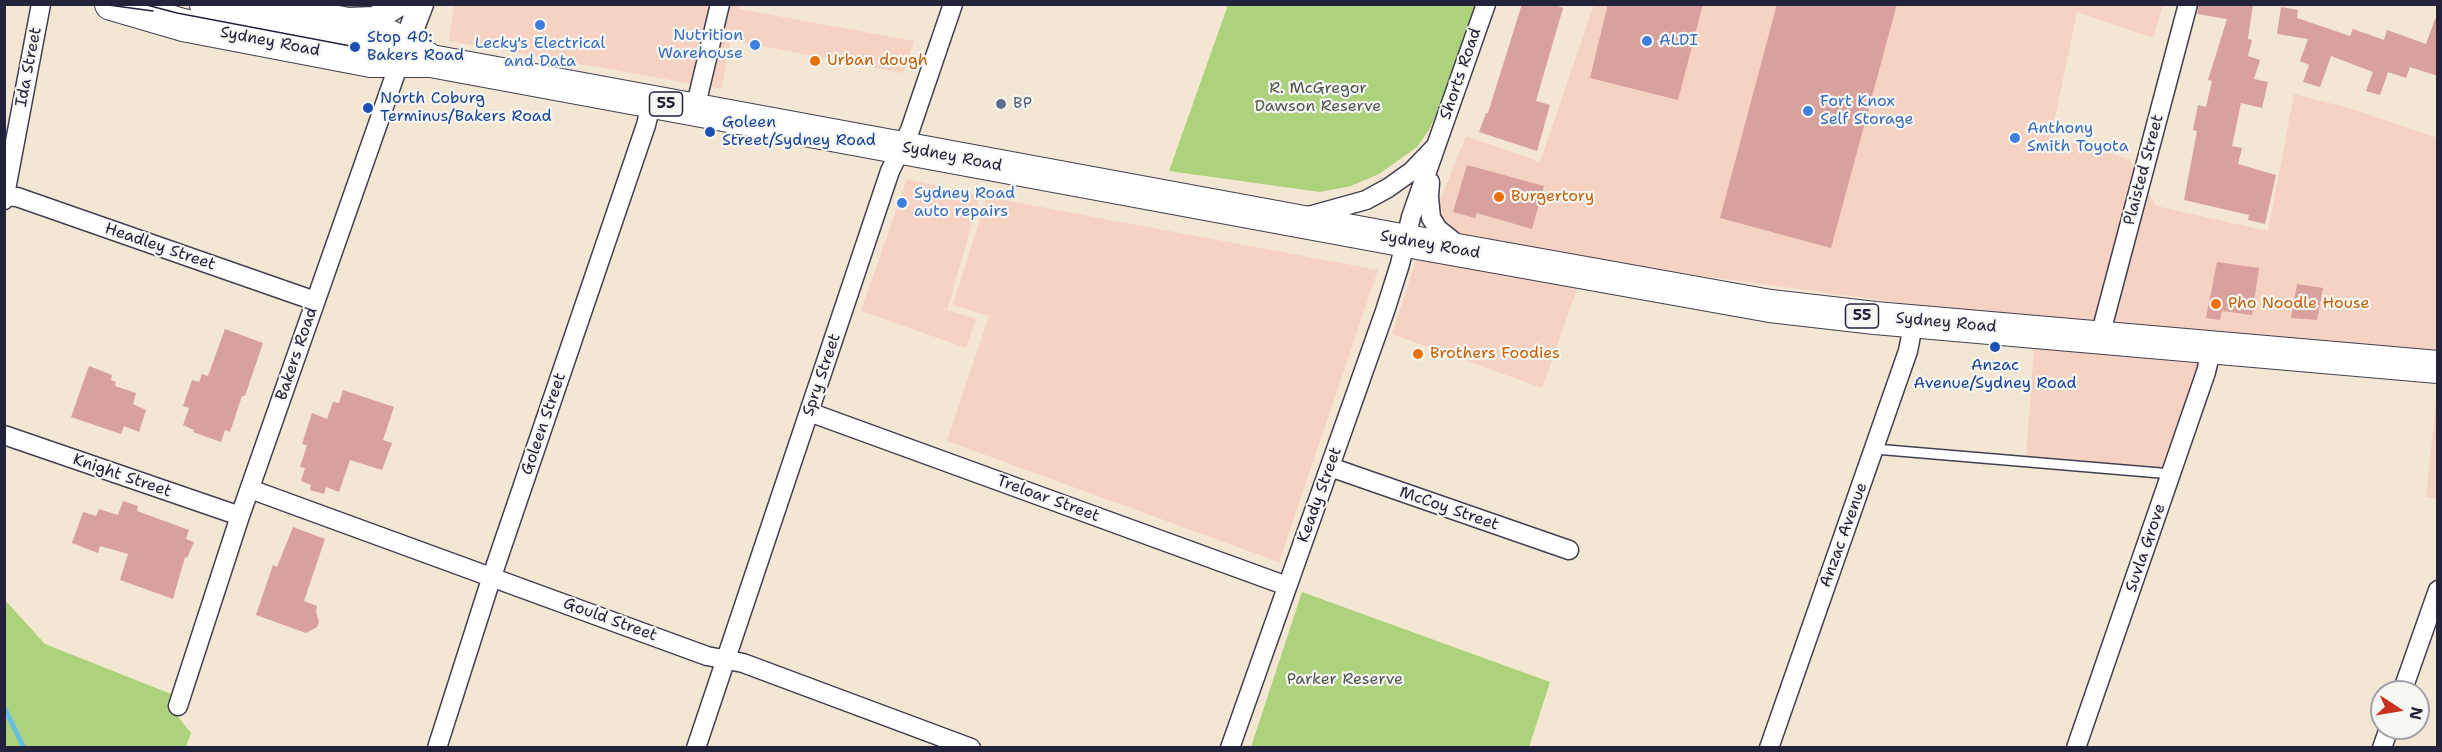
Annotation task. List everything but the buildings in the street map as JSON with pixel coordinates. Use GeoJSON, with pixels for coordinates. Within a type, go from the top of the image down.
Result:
{"type":"FeatureCollection","features":[{"type":"Feature","properties":{"kind":"highway","name":"Sydney Road"},"geometry":{"type":"LineString","coordinates":[[111,4],[183,26],[371,61],[412,55],[695,110],[1770,306],[2438,367]]}},
{"type":"Feature","properties":{"kind":"highway","name":"Sydney Road"},"geometry":{"type":"LineString","coordinates":[[206,4],[334,21],[380,32],[412,55]]}},
{"type":"Feature","properties":{"kind":"street","name":"Ida Street"},"geometry":{"type":"LineString","coordinates":[[5,197],[42,4]]}},
{"type":"Feature","properties":{"kind":"street"},"geometry":{"type":"LineString","coordinates":[[334,21],[375,19],[399,4]]}},
{"type":"Feature","properties":{"kind":"street","name":"Bakers Road"},"geometry":{"type":"LineString","coordinates":[[178,706],[240,516],[315,301],[412,55],[421,4]]}},
{"type":"Feature","properties":{"kind":"street"},"geometry":{"type":"LineString","coordinates":[[695,110],[720,4]]}},
{"type":"Feature","properties":{"kind":"street","name":"Spry Street"},"geometry":{"type":"LineString","coordinates":[[696,747],[890,171],[910,130],[953,4]]}},
{"type":"Feature","properties":{"kind":"street","name":"Shorts Road"},"geometry":{"type":"LineString","coordinates":[[1405,241],[1411,217],[1486,4]]}},
{"type":"Feature","properties":{"kind":"street","name":"Plaisted Street"},"geometry":{"type":"LineString","coordinates":[[2100,336],[2188,4]]}},
{"type":"Feature","properties":{"kind":"street","name":"Goleen Street"},"geometry":{"type":"LineString","coordinates":[[437,747],[492,576],[646,125],[652,101]]}},
{"type":"Feature","properties":{"kind":"street","name":"Shorts Road"},"geometry":{"type":"LineString","coordinates":[[1292,220],[1366,200],[1388,188],[1435,152]]}},
{"type":"Feature","properties":{"kind":"street","name":"Shorts Road"},"geometry":{"type":"LineString","coordinates":[[1435,152],[1429,197],[1431,218],[1438,229],[1467,252]]}},
{"type":"Feature","properties":{"kind":"street","name":"Headley Street"},"geometry":{"type":"LineString","coordinates":[[5,197],[17,197],[315,301]]}},
{"type":"Feature","properties":{"kind":"street","name":"Keady Street"},"geometry":{"type":"LineString","coordinates":[[1230,747],[1385,311],[1401,264],[1405,241]]}},
{"type":"Feature","properties":{"kind":"street","name":"Anzac Avenue"},"geometry":{"type":"LineString","coordinates":[[1769,747],[1875,449],[1910,345],[1914,320]]}},
{"type":"Feature","properties":{"kind":"street","name":"Suvla Grove"},"geometry":{"type":"LineString","coordinates":[[2076,747],[2172,474],[2212,347]]}},
{"type":"Feature","properties":{"kind":"street","name":"Treloar Street"},"geometry":{"type":"LineString","coordinates":[[809,412],[1287,586]]}},
{"type":"Feature","properties":{"kind":"street","name":"Knight Street"},"geometry":{"type":"LineString","coordinates":[[4,435],[240,516]]}},
{"type":"Feature","properties":{"kind":"street","name":"McCoy Street"},"geometry":{"type":"LineString","coordinates":[[1330,467],[1569,550]]}},
{"type":"Feature","properties":{"kind":"street","name":"Gould Street"},"geometry":{"type":"LineString","coordinates":[[250,489],[707,656],[743,663],[971,747]]}},
{"type":"Feature","properties":{"kind":"street"},"geometry":{"type":"LineString","coordinates":[[2407,680],[2432,622],[2438,590]]}},
{"type":"Feature","properties":{"kind":"lane"},"geometry":{"type":"LineString","coordinates":[[1875,449],[2172,474]]}},
{"type":"Feature","properties":{"kind":"shaded area"},"geometry":{"type":"Polygon","coordinates":[[[738,4],[739,9],[914,41],[903,73],[730,40],[722,89],[449,41],[454,5],[738,4]]]}},
{"type":"Feature","properties":{"kind":"shaded area"},"geometry":{"type":"Polygon","coordinates":[[[1594,5],[2163,5],[2153,38],[2077,12],[2051,137],[2129,159],[2156,206],[2268,231],[2294,94],[2356,110],[2437,138],[2437,354],[2207,337],[2165,469],[2026,458],[2036,321],[1688,274],[1588,258],[1542,388],[1392,334],[1417,257],[1466,136],[1540,162],[1594,5]]]}},
{"type":"Feature","properties":{"kind":"shaded area"},"geometry":{"type":"Polygon","coordinates":[[[907,179],[980,196],[947,310],[976,319],[966,348],[861,311],[907,179]]]}},
{"type":"Feature","properties":{"kind":"shaded area"},"geometry":{"type":"Polygon","coordinates":[[[987,197],[1378,270],[1279,562],[947,441],[989,316],[953,305],[987,197]]]}},
{"type":"Feature","properties":{"kind":"shaded area"},"geometry":{"type":"Polygon","coordinates":[[[2437,392],[2437,498],[2426,497],[2437,392]]]}},
{"type":"Feature","properties":{"kind":"green space","name":"R. McGregor Dawson Reserve"},"geometry":{"type":"Polygon","coordinates":[[[1228,4],[1475,5],[1439,109],[1429,130],[1417,147],[1379,174],[1351,186],[1320,192],[1169,171],[1228,4]]]}},
{"type":"Feature","properties":{"kind":"green space","name":"Parker Reserve"},"geometry":{"type":"Polygon","coordinates":[[[1302,592],[1550,682],[1529,747],[1251,747],[1302,592]]]}},
{"type":"Feature","properties":{"kind":"green space"},"geometry":{"type":"Polygon","coordinates":[[[4,599],[45,644],[171,694],[168,704],[191,733],[186,747],[5,747],[4,599]]]}},
{"type":"Feature","properties":{"kind":"waterway"},"geometry":{"type":"LineString","coordinates":[[4,707],[24,748]]}},
{"type":"Feature","properties":{"kind":"tram line"},"geometry":{"type":"LineString","coordinates":[[101,4],[153,11]]}},
{"type":"Feature","properties":{"kind":"tram line"},"geometry":{"type":"LineString","coordinates":[[143,4],[177,13],[361,48]]}},
{"type":"Feature","properties":{"kind":"place","name":"Lecky's Electrical and Data"},"geometry":{"type":"Point","coordinates":[540,25]}},
{"type":"Feature","properties":{"kind":"place","name":"ALDI"},"geometry":{"type":"Point","coordinates":[1647,41]}},
{"type":"Feature","properties":{"kind":"place","name":"Nutrition Warehouse"},"geometry":{"type":"Point","coordinates":[755,45]}},
{"type":"Feature","properties":{"kind":"place","name":"Stop 40: Bakers Road"},"geometry":{"type":"Point","coordinates":[355,47]}},
{"type":"Feature","properties":{"kind":"place","name":"Urban dough"},"geometry":{"type":"Point","coordinates":[815,61]}},
{"type":"Feature","properties":{"kind":"place","name":"BP"},"geometry":{"type":"Point","coordinates":[1001,104]}},
{"type":"Feature","properties":{"kind":"place","name":"North Coburg Terminus/Bakers Road"},"geometry":{"type":"Point","coordinates":[368,108]}},
{"type":"Feature","properties":{"kind":"place","name":"Fort Knox Self Storage"},"geometry":{"type":"Point","coordinates":[1808,111]}},
{"type":"Feature","properties":{"kind":"place","name":"Goleen Street/Sydney Road"},"geometry":{"type":"Point","coordinates":[710,132]}},
{"type":"Feature","properties":{"kind":"place","name":"Anthony Smith Toyota"},"geometry":{"type":"Point","coordinates":[2015,138]}},
{"type":"Feature","properties":{"kind":"place","name":"Burgertory"},"geometry":{"type":"Point","coordinates":[1499,197]}},
{"type":"Feature","properties":{"kind":"place","name":"Sydney Road auto repairs"},"geometry":{"type":"Point","coordinates":[902,203]}},
{"type":"Feature","properties":{"kind":"place","name":"Pho Noodle House"},"geometry":{"type":"Point","coordinates":[2216,304]}},
{"type":"Feature","properties":{"kind":"place","name":"Anzac Avenue/Sydney Road"},"geometry":{"type":"Point","coordinates":[1995,347]}},
{"type":"Feature","properties":{"kind":"place","name":"Brothers Foodies"},"geometry":{"type":"Point","coordinates":[1418,354]}}]}
